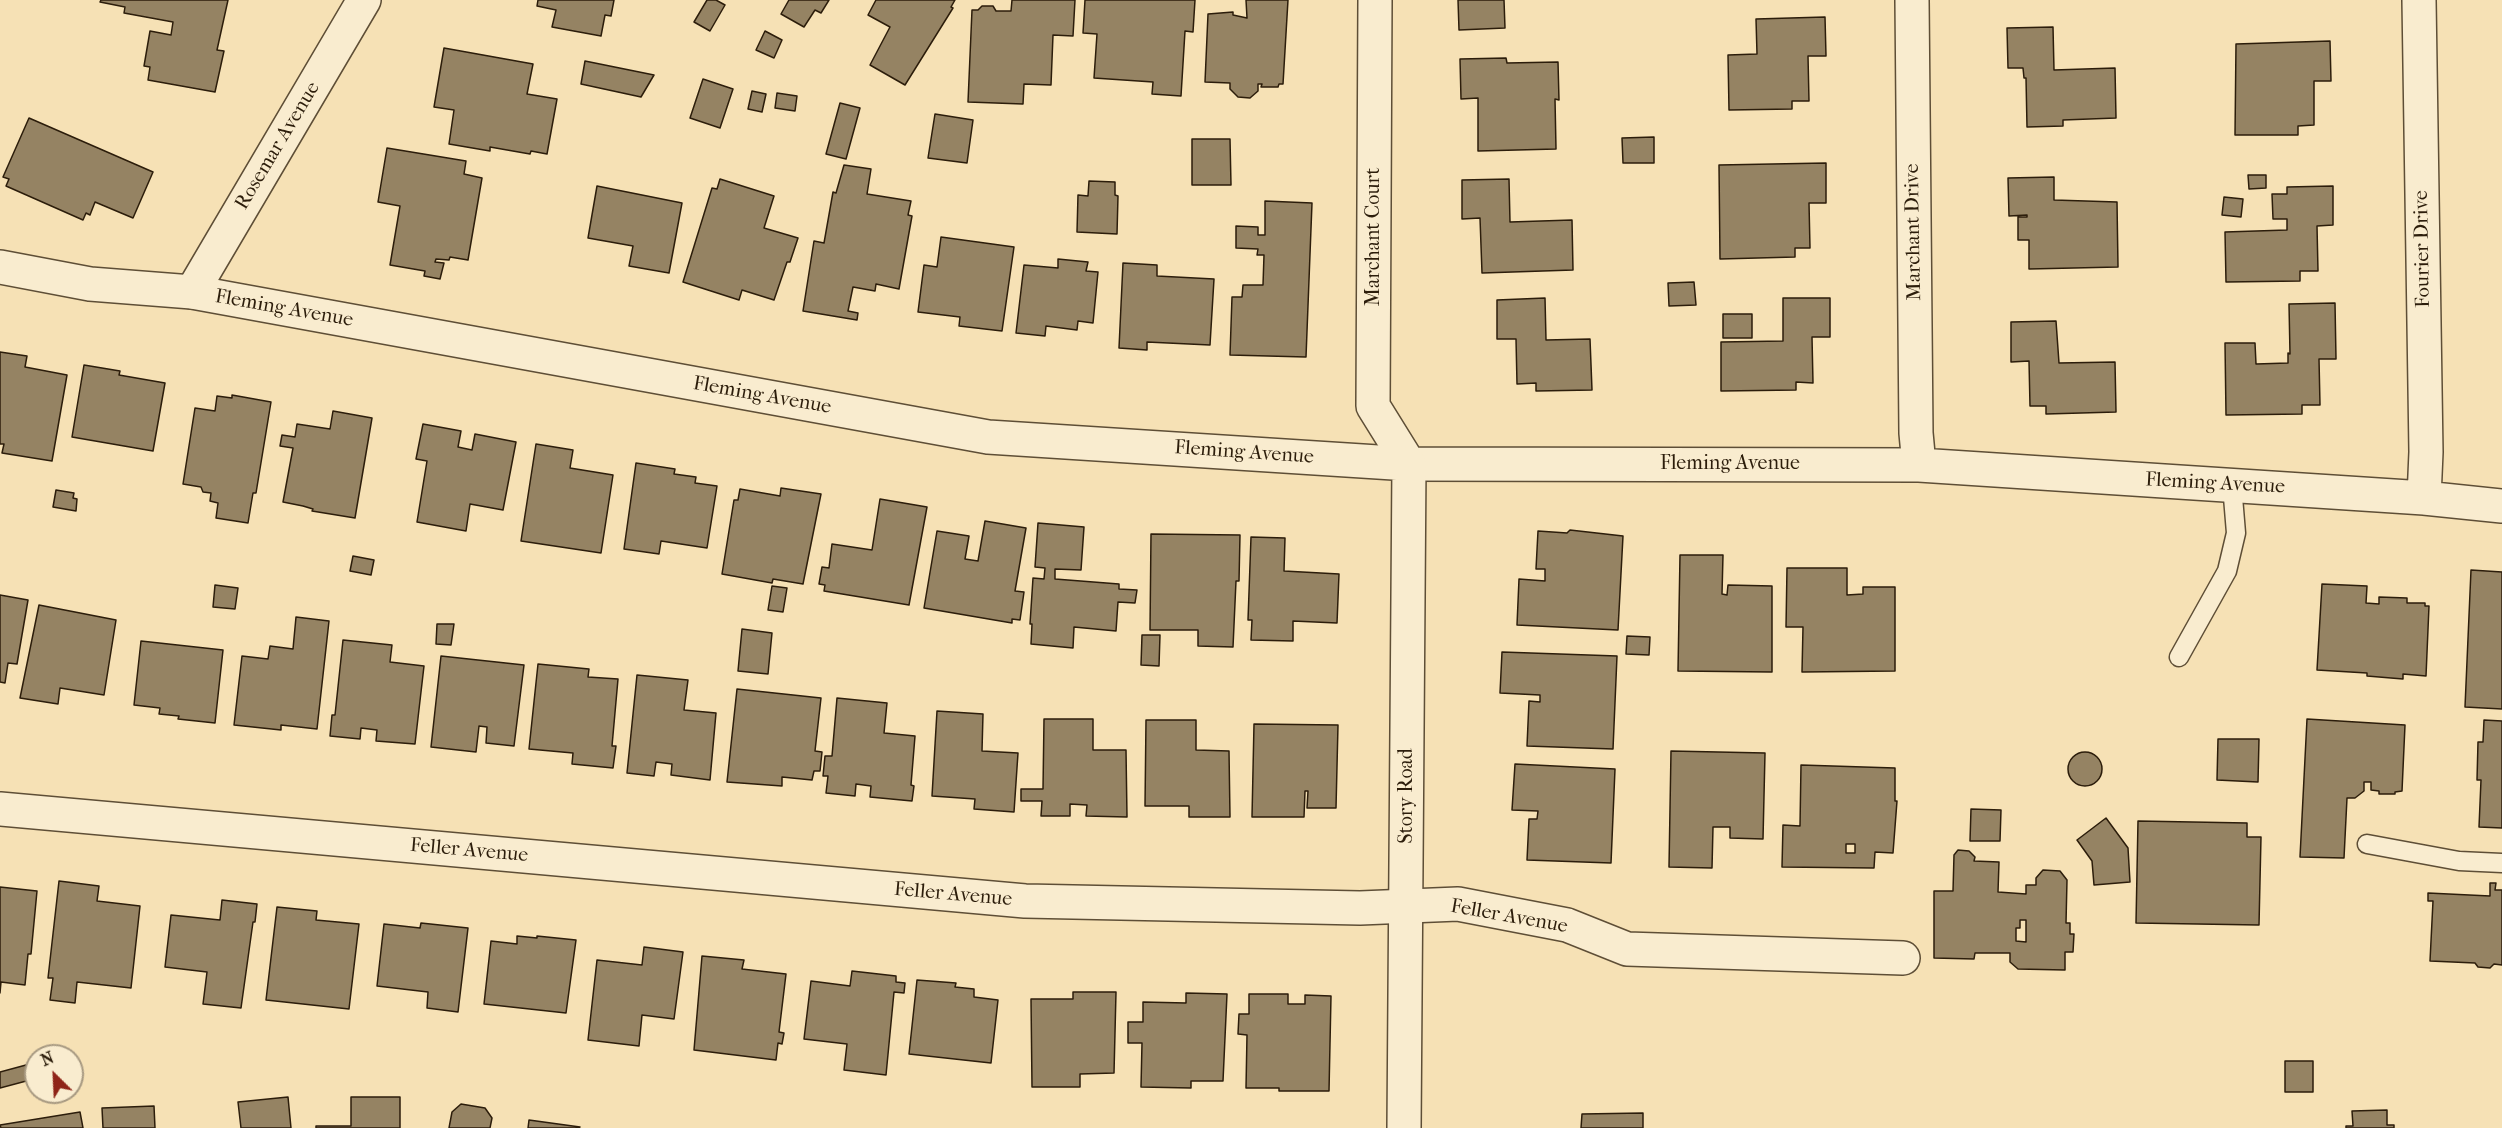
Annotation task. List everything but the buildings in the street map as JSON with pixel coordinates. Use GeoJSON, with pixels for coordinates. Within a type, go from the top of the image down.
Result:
{"type":"FeatureCollection","features":[{"type":"Feature","properties":{"kind":"street","name":"Rosemar Avenue"},"geometry":{"type":"LineString","coordinates":[[192,292],[364,0]]}},
{"type":"Feature","properties":{"kind":"street","name":"Marchant Court"},"geometry":{"type":"LineString","coordinates":[[1375,0],[1373,406],[1409,464]]}},
{"type":"Feature","properties":{"kind":"street","name":"Marchant Drive"},"geometry":{"type":"LineString","coordinates":[[1912,0],[1916,433],[1919,465]]}},
{"type":"Feature","properties":{"kind":"street","name":"Fourier Drive"},"geometry":{"type":"LineString","coordinates":[[2419,0],[2426,452],[2424,498]]}},
{"type":"Feature","properties":{"kind":"street","name":"Fleming Avenue"},"geometry":{"type":"LineString","coordinates":[[0,267],[90,284],[192,292],[988,437],[1409,464],[1919,465],[2424,498],[2502,506]]}},
{"type":"Feature","properties":{"kind":"street","name":"Story Road"},"geometry":{"type":"LineString","coordinates":[[1404,1128],[1409,464]]}},
{"type":"Feature","properties":{"kind":"street","name":"Feller Avenue"},"geometry":{"type":"LineString","coordinates":[[0,809],[1025,901],[1360,908],[1458,903],[1567,925],[1627,949],[1903,958]]}},
{"type":"Feature","properties":{"kind":"lane"},"geometry":{"type":"LineString","coordinates":[[2179,657],[2227,571],[2236,532],[2232,485]]}},
{"type":"Feature","properties":{"kind":"lane"},"geometry":{"type":"LineString","coordinates":[[2367,844],[2459,861],[2502,863]]}}]}
